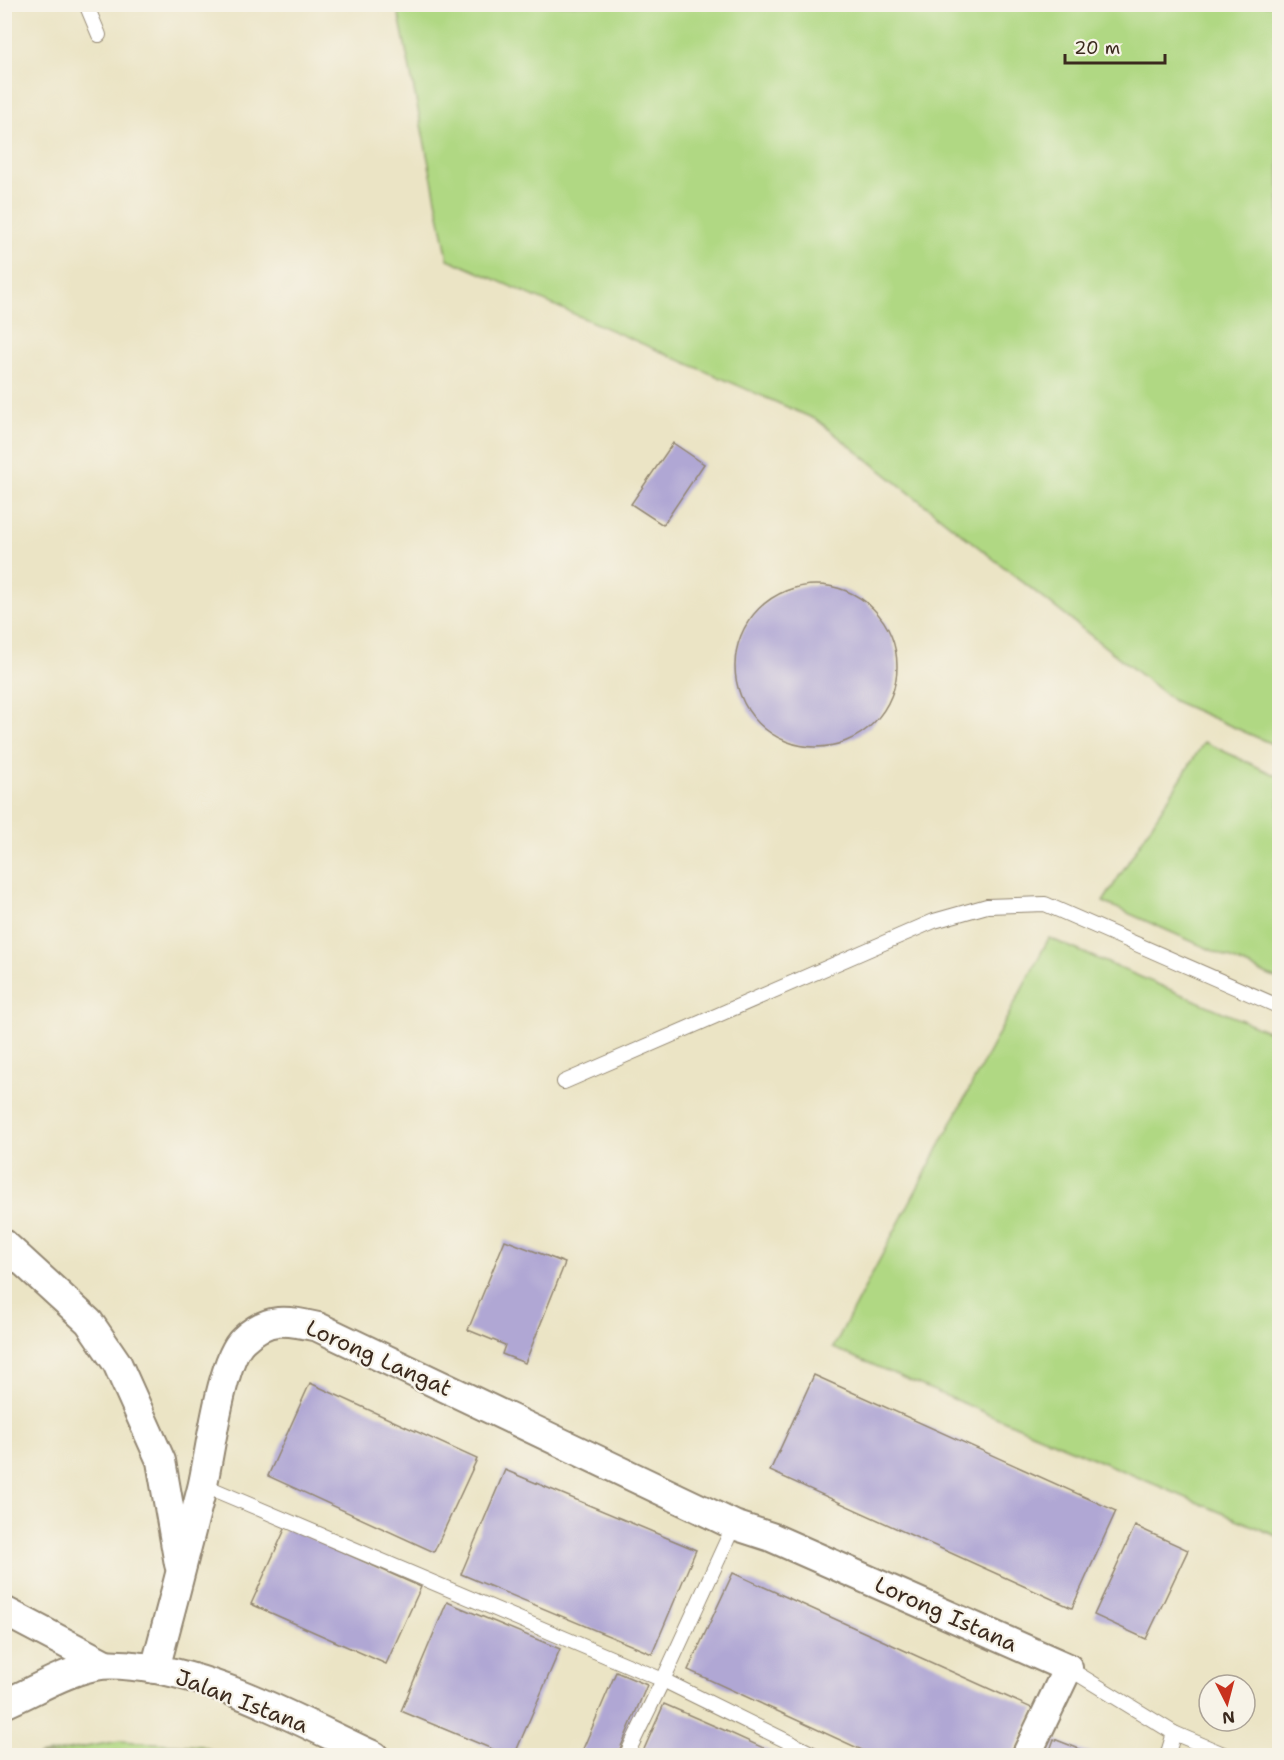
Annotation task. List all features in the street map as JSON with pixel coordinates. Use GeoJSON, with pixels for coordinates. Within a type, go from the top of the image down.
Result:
{"type":"FeatureCollection","features":[{"type":"Feature","properties":{"kind":"street","name":"Lorong Langat"},"geometry":{"type":"LineString","coordinates":[[4,1244],[89,1322],[117,1363],[161,1461],[180,1572]]}},
{"type":"Feature","properties":{"kind":"street","name":"Lorong Langat"},"geometry":{"type":"LineString","coordinates":[[155,1669],[203,1485],[228,1365],[241,1341],[263,1324],[289,1320],[318,1327],[734,1525]]}},
{"type":"Feature","properties":{"kind":"street","name":"Lorong Istana"},"geometry":{"type":"LineString","coordinates":[[734,1525],[771,1537],[1068,1668]]}},
{"type":"Feature","properties":{"kind":"street"},"geometry":{"type":"LineString","coordinates":[[4,1611],[105,1664]]}},
{"type":"Feature","properties":{"kind":"street","name":"Jalan Istana"},"geometry":{"type":"LineString","coordinates":[[4,1704],[72,1671],[105,1664],[155,1669],[193,1677],[242,1695],[374,1755]]}},
{"type":"Feature","properties":{"kind":"street"},"geometry":{"type":"LineString","coordinates":[[1026,1755],[1068,1668]]}},
{"type":"Feature","properties":{"kind":"lane"},"geometry":{"type":"LineString","coordinates":[[86,4],[99,35]]}},
{"type":"Feature","properties":{"kind":"lane"},"geometry":{"type":"LineString","coordinates":[[564,1082],[934,921],[987,906],[1045,904],[1280,1007]]}},
{"type":"Feature","properties":{"kind":"lane"},"geometry":{"type":"LineString","coordinates":[[203,1485],[663,1680],[817,1755]]}},
{"type":"Feature","properties":{"kind":"lane"},"geometry":{"type":"LineString","coordinates":[[626,1755],[734,1525]]}},
{"type":"Feature","properties":{"kind":"lane"},"geometry":{"type":"LineString","coordinates":[[1068,1668],[1174,1733],[1228,1755]]}},
{"type":"Feature","properties":{"kind":"lane"},"geometry":{"type":"LineString","coordinates":[[1167,1755],[1174,1733]]}},
{"type":"Feature","properties":{"kind":"green space"},"geometry":{"type":"Polygon","coordinates":[[[397,5],[1279,5],[1279,747],[1174,701],[817,420],[448,259],[397,5]]]}},
{"type":"Feature","properties":{"kind":"green space"},"geometry":{"type":"Polygon","coordinates":[[[1204,742],[1279,777],[1279,980],[1103,902],[1204,742]]]}},
{"type":"Feature","properties":{"kind":"green space"},"geometry":{"type":"Polygon","coordinates":[[[1049,938],[1279,1036],[1279,1537],[833,1348],[1049,938]]]}},
{"type":"Feature","properties":{"kind":"green space"},"geometry":{"type":"Polygon","coordinates":[[[120,1741],[202,1746],[222,1755],[38,1755],[120,1741]]]}},
{"type":"Feature","properties":{"kind":"building"},"geometry":{"type":"Polygon","coordinates":[[[673,443],[704,464],[663,525],[631,504],[673,443]]]}},
{"type":"Feature","properties":{"kind":"building"},"geometry":{"type":"Polygon","coordinates":[[[816,585],[832,586],[847,591],[873,609],[891,635],[896,650],[896,682],[891,697],[873,723],[847,741],[832,746],[816,747],[800,746],[785,741],[759,723],[741,697],[736,682],[735,666],[736,650],[741,635],[759,609],[785,591],[800,586],[816,585]]]}},
{"type":"Feature","properties":{"kind":"building"},"geometry":{"type":"Polygon","coordinates":[[[505,1240],[565,1263],[525,1363],[502,1354],[505,1345],[468,1330],[505,1240]]]}},
{"type":"Feature","properties":{"kind":"building"},"geometry":{"type":"Polygon","coordinates":[[[814,1375],[1116,1511],[1072,1608],[770,1471],[814,1375]]]}},
{"type":"Feature","properties":{"kind":"building"},"geometry":{"type":"Polygon","coordinates":[[[310,1383],[477,1459],[434,1552],[268,1476],[310,1383]]]}},
{"type":"Feature","properties":{"kind":"building"},"geometry":{"type":"Polygon","coordinates":[[[505,1470],[696,1550],[652,1654],[461,1574],[505,1470]]]}},
{"type":"Feature","properties":{"kind":"building"},"geometry":{"type":"Polygon","coordinates":[[[1135,1526],[1188,1550],[1146,1639],[1094,1615],[1135,1526]]]}},
{"type":"Feature","properties":{"kind":"building"},"geometry":{"type":"Polygon","coordinates":[[[286,1527],[421,1587],[386,1664],[251,1604],[286,1527]]]}},
{"type":"Feature","properties":{"kind":"building"},"geometry":{"type":"Polygon","coordinates":[[[733,1573],[1034,1709],[1012,1756],[875,1756],[688,1670],[733,1573]]]}},
{"type":"Feature","properties":{"kind":"building"},"geometry":{"type":"Polygon","coordinates":[[[447,1602],[560,1649],[514,1756],[509,1756],[401,1711],[447,1602]]]}},
{"type":"Feature","properties":{"kind":"building"},"geometry":{"type":"Polygon","coordinates":[[[616,1672],[647,1685],[617,1756],[580,1756],[616,1672]]]}},
{"type":"Feature","properties":{"kind":"building"},"geometry":{"type":"Polygon","coordinates":[[[664,1704],[726,1731],[781,1756],[641,1756],[664,1704]]]}},
{"type":"Feature","properties":{"kind":"building"},"geometry":{"type":"Polygon","coordinates":[[[1054,1739],[1095,1755],[1095,1756],[1048,1756],[1054,1739]]]}}]}
